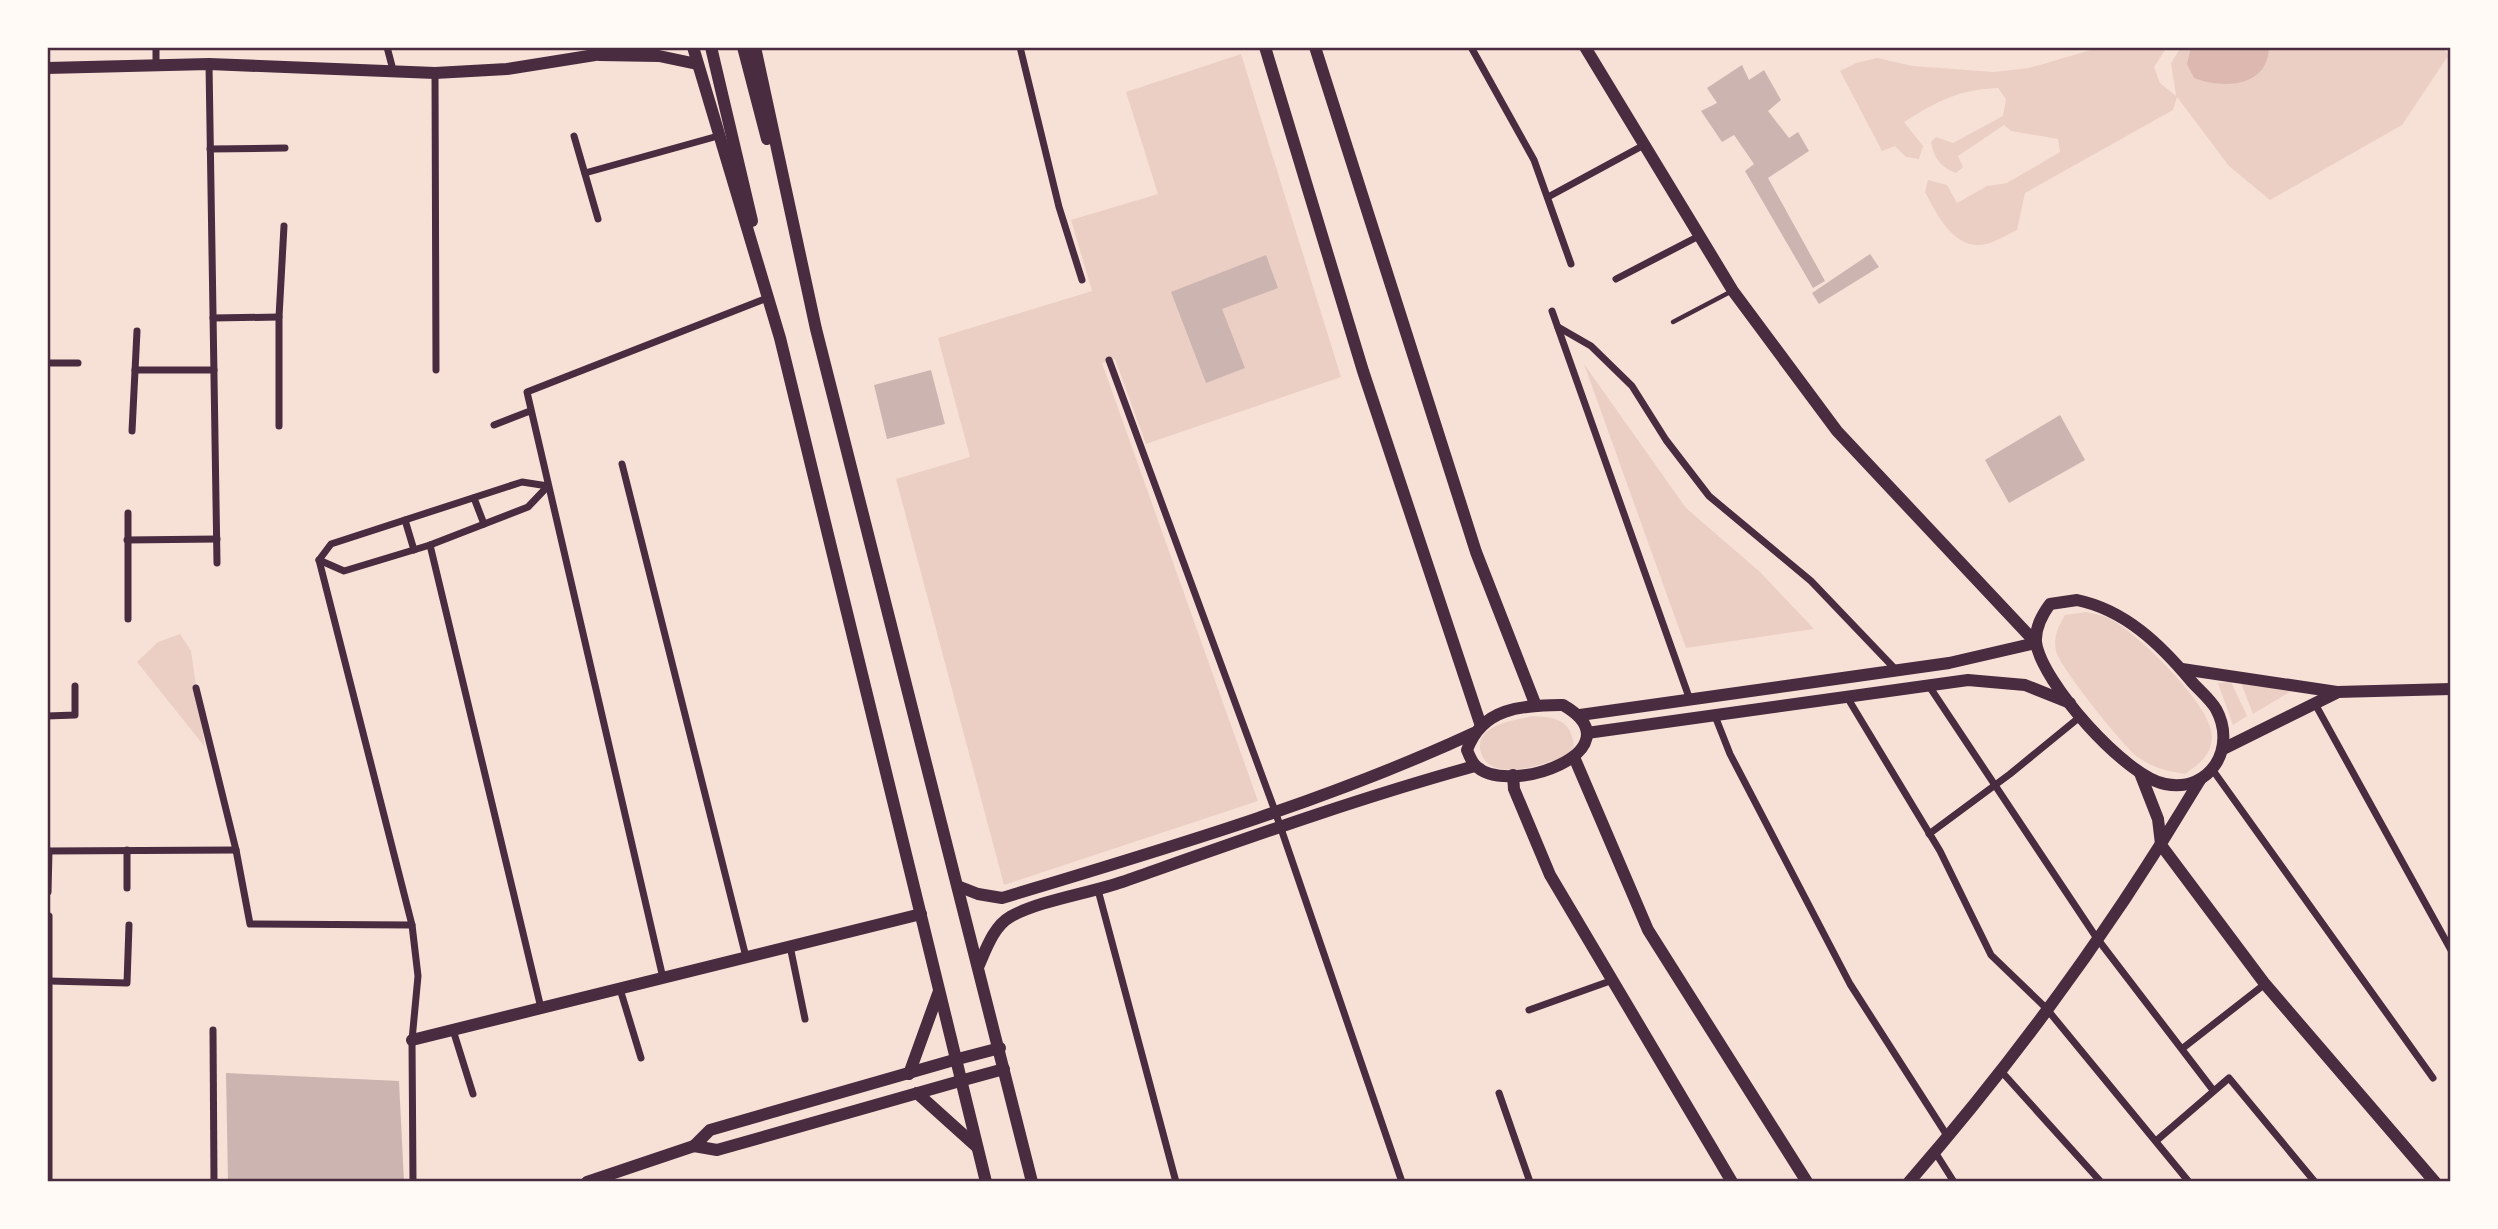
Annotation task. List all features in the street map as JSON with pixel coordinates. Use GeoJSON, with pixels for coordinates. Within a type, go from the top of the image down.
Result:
{"type":"FeatureCollection","features":[{"type":"Feature","properties":{"kind":"main road"},"geometry":{"type":"LineString","coordinates":[[595,55],[613,47]]}},
{"type":"Feature","properties":{"kind":"main road"},"geometry":{"type":"LineString","coordinates":[[693,47],[780,338]]}},
{"type":"Feature","properties":{"kind":"main road"},"geometry":{"type":"LineString","coordinates":[[711,47],[954,1060],[986,1182]]}},
{"type":"Feature","properties":{"kind":"main road"},"geometry":{"type":"LineString","coordinates":[[743,47],[960,887],[1032,1182]]}},
{"type":"Feature","properties":{"kind":"main road"},"geometry":{"type":"LineString","coordinates":[[755,47],[816,329]]}},
{"type":"Feature","properties":{"kind":"main road"},"geometry":{"type":"LineString","coordinates":[[1265,47],[1363,371],[1477,729],[1467,750],[1475,766],[1497,776],[1544,771],[1564,765],[1582,751],[1587,733],[1580,715]]}},
{"type":"Feature","properties":{"kind":"main road"},"geometry":{"type":"LineString","coordinates":[[1268,62],[1276,47]]}},
{"type":"Feature","properties":{"kind":"main road"},"geometry":{"type":"LineString","coordinates":[[1315,47],[1476,552],[1536,706]]}},
{"type":"Feature","properties":{"kind":"main road"},"geometry":{"type":"LineString","coordinates":[[1586,47],[1733,291],[1837,431],[2036,643],[2048,673],[2107,744],[2140,773],[2165,785],[2200,780]]}},
{"type":"Feature","properties":{"kind":"main road"},"geometry":{"type":"LineString","coordinates":[[47,68],[209,64],[435,73],[507,69],[595,55],[659,56],[697,64]]}},
{"type":"Feature","properties":{"kind":"main road"},"geometry":{"type":"LineString","coordinates":[[1909,1182],[2001,1071],[2161,845],[2200,780],[2219,762],[2225,748],[2216,710],[2182,670],[2128,619],[2100,605],[2085,602],[2050,604],[2039,619],[2036,643]]}},
{"type":"Feature","properties":{"kind":"main road"},"geometry":{"type":"LineString","coordinates":[[960,887],[978,894],[1002,898],[1275,811],[1413,761],[1522,706],[1563,705],[1580,715],[1897,671],[1983,657],[2036,643]]}},
{"type":"Feature","properties":{"kind":"main road"},"geometry":{"type":"LineString","coordinates":[[2182,670],[2337,692],[2451,689]]}},
{"type":"Feature","properties":{"kind":"main road"},"geometry":{"type":"LineString","coordinates":[[1587,733],[1968,680],[2025,685],[2071,703]]}},
{"type":"Feature","properties":{"kind":"main road"},"geometry":{"type":"LineString","coordinates":[[2225,748],[2337,692]]}},
{"type":"Feature","properties":{"kind":"main road"},"geometry":{"type":"LineString","coordinates":[[1574,757],[1648,930],[1807,1182]]}},
{"type":"Feature","properties":{"kind":"main road"},"geometry":{"type":"LineString","coordinates":[[979,965],[990,940],[1008,918],[1098,890],[1369,795],[1475,766]]}},
{"type":"Feature","properties":{"kind":"main road"},"geometry":{"type":"LineString","coordinates":[[2140,773],[2158,819],[2161,845],[2265,984],[2435,1182]]}},
{"type":"Feature","properties":{"kind":"main road"},"geometry":{"type":"LineString","coordinates":[[1513,775],[1514,789],[1550,876],[1732,1182]]}},
{"type":"Feature","properties":{"kind":"main road"},"geometry":{"type":"LineString","coordinates":[[412,1040],[921,914]]}},
{"type":"Feature","properties":{"kind":"main road"},"geometry":{"type":"LineString","coordinates":[[909,1074],[939,991]]}},
{"type":"Feature","properties":{"kind":"main road"},"geometry":{"type":"LineString","coordinates":[[587,1182],[694,1146],[710,1130],[1000,1048]]}},
{"type":"Feature","properties":{"kind":"main road"},"geometry":{"type":"LineString","coordinates":[[694,1146],[717,1150],[1004,1069]]}},
{"type":"Feature","properties":{"kind":"main road"},"geometry":{"type":"LineString","coordinates":[[917,1093],[977,1147]]}},
{"type":"Feature","properties":{"kind":"street"},"geometry":{"type":"LineString","coordinates":[[156,47],[156,66]]}},
{"type":"Feature","properties":{"kind":"street"},"geometry":{"type":"LineString","coordinates":[[387,47],[393,70]]}},
{"type":"Feature","properties":{"kind":"street"},"geometry":{"type":"LineString","coordinates":[[1020,47],[1059,207],[1082,280]]}},
{"type":"Feature","properties":{"kind":"street"},"geometry":{"type":"LineString","coordinates":[[1471,47],[1534,160],[1570,264]]}},
{"type":"Feature","properties":{"kind":"street"},"geometry":{"type":"LineString","coordinates":[[209,64],[217,563]]}},
{"type":"Feature","properties":{"kind":"street"},"geometry":{"type":"LineString","coordinates":[[435,73],[436,370]]}},
{"type":"Feature","properties":{"kind":"street"},"geometry":{"type":"LineString","coordinates":[[575,136],[598,219]]}},
{"type":"Feature","properties":{"kind":"street"},"geometry":{"type":"LineString","coordinates":[[585,173],[718,136]]}},
{"type":"Feature","properties":{"kind":"street"},"geometry":{"type":"LineString","coordinates":[[1548,197],[1644,145]]}},
{"type":"Feature","properties":{"kind":"street"},"geometry":{"type":"LineString","coordinates":[[210,149],[285,148]]}},
{"type":"Feature","properties":{"kind":"street"},"geometry":{"type":"LineString","coordinates":[[279,426],[279,317],[284,226]]}},
{"type":"Feature","properties":{"kind":"street"},"geometry":{"type":"LineString","coordinates":[[1616,279],[1699,236]]}},
{"type":"Feature","properties":{"kind":"street"},"geometry":{"type":"LineString","coordinates":[[663,978],[527,392],[767,298]]}},
{"type":"Feature","properties":{"kind":"street"},"geometry":{"type":"LineString","coordinates":[[1552,311],[1690,701]]}},
{"type":"Feature","properties":{"kind":"street"},"geometry":{"type":"LineString","coordinates":[[213,318],[279,317]]}},
{"type":"Feature","properties":{"kind":"street"},"geometry":{"type":"LineString","coordinates":[[1558,327],[1591,346],[1632,386],[1666,440],[1709,496],[1811,581],[1897,671]]}},
{"type":"Feature","properties":{"kind":"street"},"geometry":{"type":"LineString","coordinates":[[132,431],[137,331]]}},
{"type":"Feature","properties":{"kind":"street"},"geometry":{"type":"LineString","coordinates":[[1109,360],[1275,811],[1402,1182]]}},
{"type":"Feature","properties":{"kind":"street"},"geometry":{"type":"LineString","coordinates":[[47,363],[78,363]]}},
{"type":"Feature","properties":{"kind":"street"},"geometry":{"type":"LineString","coordinates":[[135,370],[214,370]]}},
{"type":"Feature","properties":{"kind":"street"},"geometry":{"type":"LineString","coordinates":[[494,425],[530,411]]}},
{"type":"Feature","properties":{"kind":"street"},"geometry":{"type":"LineString","coordinates":[[622,464],[746,957]]}},
{"type":"Feature","properties":{"kind":"street"},"geometry":{"type":"LineString","coordinates":[[319,560],[331,544],[522,482],[548,486]]}},
{"type":"Feature","properties":{"kind":"street"},"geometry":{"type":"LineString","coordinates":[[319,560],[344,571],[415,550],[528,507],[548,486]]}},
{"type":"Feature","properties":{"kind":"street"},"geometry":{"type":"LineString","coordinates":[[474,498],[484,524]]}},
{"type":"Feature","properties":{"kind":"street"},"geometry":{"type":"LineString","coordinates":[[128,513],[128,619]]}},
{"type":"Feature","properties":{"kind":"street"},"geometry":{"type":"LineString","coordinates":[[405,520],[415,550]]}},
{"type":"Feature","properties":{"kind":"street"},"geometry":{"type":"LineString","coordinates":[[127,540],[217,539]]}},
{"type":"Feature","properties":{"kind":"street"},"geometry":{"type":"LineString","coordinates":[[430,545],[541,1008]]}},
{"type":"Feature","properties":{"kind":"street"},"geometry":{"type":"LineString","coordinates":[[319,560],[412,925],[418,976],[412,1040],[413,1182]]}},
{"type":"Feature","properties":{"kind":"street"},"geometry":{"type":"LineString","coordinates":[[47,716],[75,715],[75,686]]}},
{"type":"Feature","properties":{"kind":"street"},"geometry":{"type":"LineString","coordinates":[[1929,686],[2096,937],[2213,1090]]}},
{"type":"Feature","properties":{"kind":"street"},"geometry":{"type":"LineString","coordinates":[[196,688],[236,850],[250,924],[412,925]]}},
{"type":"Feature","properties":{"kind":"street"},"geometry":{"type":"LineString","coordinates":[[1847,697],[1929,834],[1992,955],[2046,1008],[2189,1182]]}},
{"type":"Feature","properties":{"kind":"street"},"geometry":{"type":"LineString","coordinates":[[2314,702],[2451,950]]}},
{"type":"Feature","properties":{"kind":"street"},"geometry":{"type":"LineString","coordinates":[[1929,834],[2082,715]]}},
{"type":"Feature","properties":{"kind":"street"},"geometry":{"type":"LineString","coordinates":[[1715,716],[1730,754],[1850,984],[1948,1137]]}},
{"type":"Feature","properties":{"kind":"street"},"geometry":{"type":"LineString","coordinates":[[2211,769],[2433,1077]]}},
{"type":"Feature","properties":{"kind":"street"},"geometry":{"type":"LineString","coordinates":[[127,850],[127,888]]}},
{"type":"Feature","properties":{"kind":"street"},"geometry":{"type":"LineString","coordinates":[[48,892],[48,851],[236,850]]}},
{"type":"Feature","properties":{"kind":"street"},"geometry":{"type":"LineString","coordinates":[[1098,890],[1176,1182]]}},
{"type":"Feature","properties":{"kind":"street"},"geometry":{"type":"LineString","coordinates":[[49,916],[49,1182]]}},
{"type":"Feature","properties":{"kind":"street"},"geometry":{"type":"LineString","coordinates":[[49,981],[127,984],[129,925]]}},
{"type":"Feature","properties":{"kind":"street"},"geometry":{"type":"LineString","coordinates":[[790,946],[805,1019]]}},
{"type":"Feature","properties":{"kind":"street"},"geometry":{"type":"LineString","coordinates":[[1529,1010],[1613,980]]}},
{"type":"Feature","properties":{"kind":"street"},"geometry":{"type":"LineString","coordinates":[[2183,1048],[2265,984]]}},
{"type":"Feature","properties":{"kind":"street"},"geometry":{"type":"LineString","coordinates":[[620,989],[641,1058]]}},
{"type":"Feature","properties":{"kind":"street"},"geometry":{"type":"LineString","coordinates":[[213,1030],[214,1182]]}},
{"type":"Feature","properties":{"kind":"street"},"geometry":{"type":"LineString","coordinates":[[453,1030],[473,1094]]}},
{"type":"Feature","properties":{"kind":"street"},"geometry":{"type":"LineString","coordinates":[[2001,1071],[2101,1182]]}},
{"type":"Feature","properties":{"kind":"street"},"geometry":{"type":"LineString","coordinates":[[2156,1141],[2229,1078],[2315,1182]]}},
{"type":"Feature","properties":{"kind":"street"},"geometry":{"type":"LineString","coordinates":[[1499,1093],[1530,1182]]}},
{"type":"Feature","properties":{"kind":"street"},"geometry":{"type":"LineString","coordinates":[[1935,1152],[1954,1182]]}},
{"type":"Feature","properties":{"kind":"lane"},"geometry":{"type":"LineString","coordinates":[[1673,322],[1733,291]]}},
{"type":"Feature","properties":{"kind":"shaded area"},"geometry":{"type":"Polygon","coordinates":[[[2101,47],[2167,47],[2154,67],[2160,83],[2176,96],[2171,63],[2181,47],[2444,47],[2448,56],[2402,125],[2270,200],[2229,166],[2177,97],[2173,110],[2025,193],[2017,230],[1991,243],[1976,245],[1956,237],[1941,221],[1925,192],[1928,180],[1947,185],[1957,203],[1987,186],[2007,183],[2060,152],[2058,139],[2011,131],[2004,125],[1958,156],[1963,167],[1956,173],[1942,165],[1931,142],[1936,137],[1953,143],[2003,116],[2006,99],[1998,88],[1959,94],[1904,122],[1923,146],[1919,159],[1906,157],[1895,146],[1882,151],[1840,71],[1856,63],[1877,58],[1913,66],[1994,72],[2029,68],[2101,47]]]}},
{"type":"Feature","properties":{"kind":"shaded area"},"geometry":{"type":"Polygon","coordinates":[[[2191,47],[2269,47],[2267,61],[2261,71],[2252,78],[2242,82],[2217,84],[2194,78],[2187,64],[2191,47]]]}},
{"type":"Feature","properties":{"kind":"shaded area"},"geometry":{"type":"Polygon","coordinates":[[[1241,54],[1341,377],[1146,444],[1115,359],[1102,363],[1258,801],[1004,885],[896,479],[970,457],[938,338],[1092,291],[1071,220],[1158,194],[1126,92],[1241,54]]]}},
{"type":"Feature","properties":{"kind":"shaded area"},"geometry":{"type":"Polygon","coordinates":[[[1584,364],[1686,508],[1760,572],[1814,629],[1686,648],[1584,364]]]}},
{"type":"Feature","properties":{"kind":"shaded area"},"geometry":{"type":"Polygon","coordinates":[[[2086,612],[2109,618],[2139,640],[2172,672],[2200,708],[2209,724],[2211,744],[2203,759],[2185,774],[2155,767],[2139,758],[2093,707],[2060,660],[2055,641],[2062,619],[2065,615],[2086,612]]]}},
{"type":"Feature","properties":{"kind":"shaded area"},"geometry":{"type":"Polygon","coordinates":[[[180,634],[191,651],[205,747],[137,662],[158,642],[180,634]]]}},
{"type":"Feature","properties":{"kind":"shaded area"},"geometry":{"type":"Polygon","coordinates":[[[2231,682],[2247,716],[2233,725],[2218,683],[2231,682]]]}},
{"type":"Feature","properties":{"kind":"shaded area"},"geometry":{"type":"Polygon","coordinates":[[[2241,683],[2293,690],[2253,714],[2241,683]]]}},
{"type":"Feature","properties":{"kind":"shaded area"},"geometry":{"type":"Polygon","coordinates":[[[1532,716],[1548,717],[1565,725],[1574,746],[1567,756],[1544,764],[1510,770],[1486,762],[1480,744],[1488,730],[1532,716]]]}},
{"type":"Feature","properties":{"kind":"building"},"geometry":{"type":"Polygon","coordinates":[[[1742,65],[1749,80],[1764,70],[1781,100],[1768,111],[1789,138],[1798,132],[1809,151],[1768,178],[1825,281],[1813,288],[1745,171],[1754,164],[1734,135],[1722,142],[1701,111],[1717,103],[1707,88],[1742,65]]]}},
{"type":"Feature","properties":{"kind":"building"},"geometry":{"type":"Polygon","coordinates":[[[1870,254],[1879,267],[1819,304],[1812,293],[1870,254]]]}},
{"type":"Feature","properties":{"kind":"building"},"geometry":{"type":"Polygon","coordinates":[[[1266,255],[1278,288],[1222,309],[1245,368],[1206,383],[1171,292],[1266,255]]]}},
{"type":"Feature","properties":{"kind":"building"},"geometry":{"type":"Polygon","coordinates":[[[931,370],[945,424],[887,439],[874,385],[931,370]]]}},
{"type":"Feature","properties":{"kind":"building"},"geometry":{"type":"Polygon","coordinates":[[[2060,415],[2085,460],[2009,503],[1985,460],[2060,415]]]}},
{"type":"Feature","properties":{"kind":"building"},"geometry":{"type":"Polygon","coordinates":[[[226,1073],[399,1081],[404,1182],[228,1182],[226,1073]]]}}]}
